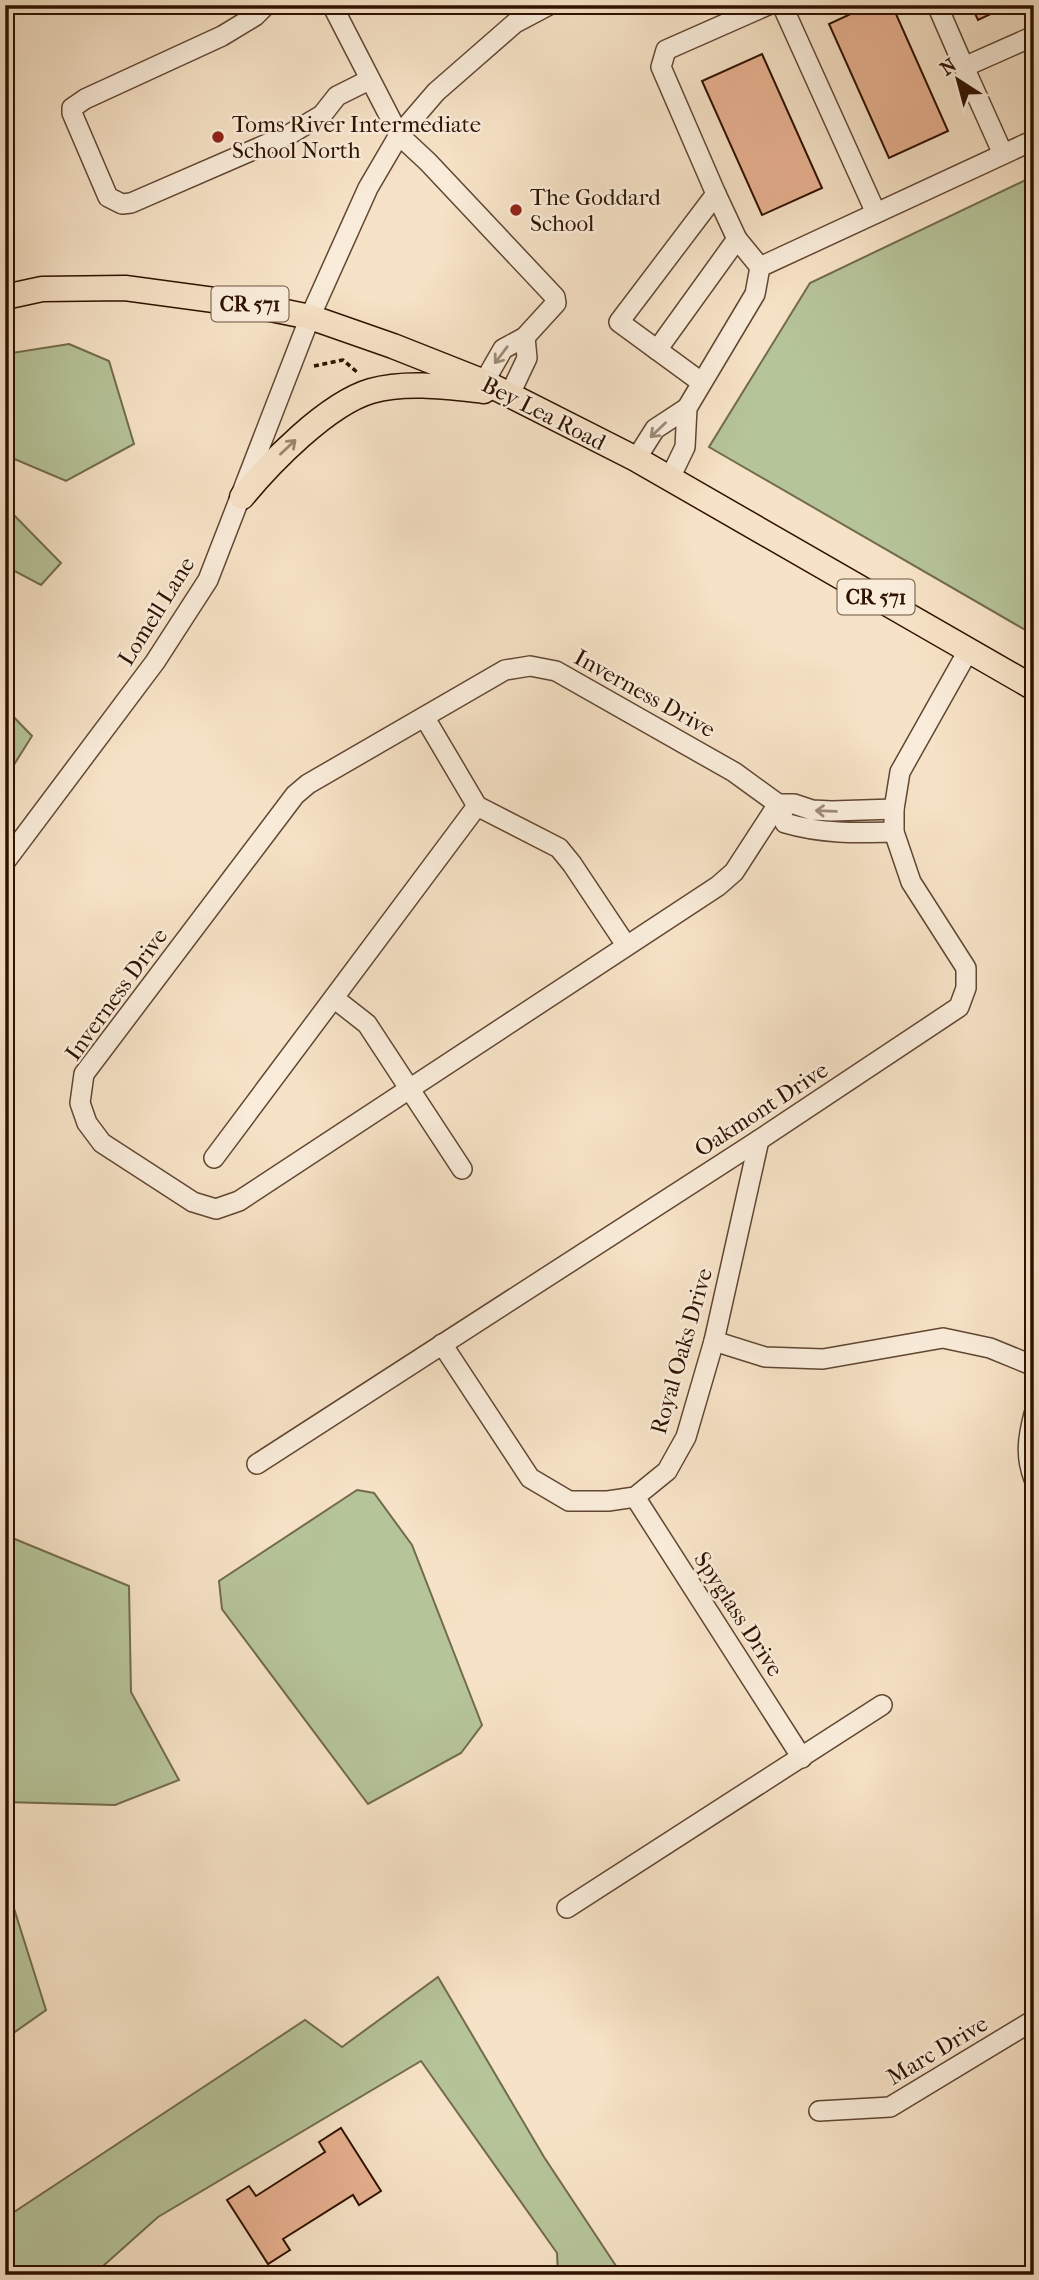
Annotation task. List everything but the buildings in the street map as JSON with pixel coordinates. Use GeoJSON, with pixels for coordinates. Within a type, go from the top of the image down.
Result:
{"type":"FeatureCollection","features":[{"type":"Feature","properties":{"kind":"main road","name":"Bey Lea Road"},"geometry":{"type":"LineString","coordinates":[[5,297],[42,289],[125,288],[251,304],[310,317],[484,382],[636,459],[1034,688]]}},
{"type":"Feature","properties":{"kind":"main road"},"geometry":{"type":"LineString","coordinates":[[242,497],[266,468],[298,438],[347,402],[369,392],[395,387],[448,387],[510,394]]}},
{"type":"Feature","properties":{"kind":"street"},"geometry":{"type":"LineString","coordinates":[[266,5],[255,16],[222,36],[85,99],[72,108],[108,197],[122,204],[131,203],[290,134],[322,115],[337,96],[369,80]]}},
{"type":"Feature","properties":{"kind":"street"},"geometry":{"type":"LineString","coordinates":[[332,5],[399,135],[428,162],[555,297],[553,309],[525,337],[503,349],[484,382]]}},
{"type":"Feature","properties":{"kind":"street","name":"Lomell Lane"},"geometry":{"type":"LineString","coordinates":[[5,862],[168,642],[208,580],[310,317],[368,188],[399,135],[436,92],[515,23],[549,5]]}},
{"type":"Feature","properties":{"kind":"street"},"geometry":{"type":"LineString","coordinates":[[670,478],[685,447],[687,408],[755,294],[760,267],[737,239],[661,67],[666,50],[768,5]]}},
{"type":"Feature","properties":{"kind":"street"},"geometry":{"type":"LineString","coordinates":[[782,5],[876,213]]}},
{"type":"Feature","properties":{"kind":"street"},"geometry":{"type":"LineString","coordinates":[[937,5],[1003,154]]}},
{"type":"Feature","properties":{"kind":"street"},"geometry":{"type":"LineString","coordinates":[[964,67],[1034,36]]}},
{"type":"Feature","properties":{"kind":"street"},"geometry":{"type":"LineString","coordinates":[[760,267],[1034,140]]}},
{"type":"Feature","properties":{"kind":"street"},"geometry":{"type":"LineString","coordinates":[[701,382],[619,322],[716,194]]}},
{"type":"Feature","properties":{"kind":"street"},"geometry":{"type":"LineString","coordinates":[[657,350],[737,239]]}},
{"type":"Feature","properties":{"kind":"street"},"geometry":{"type":"LineString","coordinates":[[510,394],[527,358],[525,337]]}},
{"type":"Feature","properties":{"kind":"street"},"geometry":{"type":"LineString","coordinates":[[636,459],[655,429],[687,408]]}},
{"type":"Feature","properties":{"kind":"street","name":"Oakmont Drive"},"geometry":{"type":"LineString","coordinates":[[257,1464],[759,1140],[959,1007],[966,988],[966,968],[911,882],[894,832],[894,809],[900,772],[968,650]]}},
{"type":"Feature","properties":{"kind":"street","name":"Inverness Drive"},"geometry":{"type":"LineString","coordinates":[[778,804],[734,872],[718,886],[239,1200],[216,1209],[193,1202],[102,1143],[87,1124],[80,1103],[85,1074],[295,795],[309,784],[505,670],[530,666],[556,671],[734,772],[778,804],[785,823],[807,830],[832,833],[894,832]]}},
{"type":"Feature","properties":{"kind":"street"},"geometry":{"type":"LineString","coordinates":[[425,718],[477,806],[559,848],[626,945]]}},
{"type":"Feature","properties":{"kind":"street","name":"Inverness Drive"},"geometry":{"type":"LineString","coordinates":[[778,804],[794,804],[822,811],[894,809]]}},
{"type":"Feature","properties":{"kind":"street"},"geometry":{"type":"LineString","coordinates":[[214,1158],[477,806]]}},
{"type":"Feature","properties":{"kind":"street"},"geometry":{"type":"LineString","coordinates":[[335,999],[367,1024],[462,1169]]}},
{"type":"Feature","properties":{"kind":"street","name":"Royal Oaks Drive"},"geometry":{"type":"LineString","coordinates":[[635,1497],[667,1471],[686,1437],[714,1341],[759,1140]]}},
{"type":"Feature","properties":{"kind":"street"},"geometry":{"type":"LineString","coordinates":[[714,1341],[765,1357],[823,1359],[943,1338],[990,1348],[1034,1366]]}},
{"type":"Feature","properties":{"kind":"street"},"geometry":{"type":"LineString","coordinates":[[442,1344],[530,1478],[569,1501],[608,1501],[635,1497]]}},
{"type":"Feature","properties":{"kind":"street"},"geometry":{"type":"LineString","coordinates":[[1034,1414],[1027,1441],[1028,1464],[1034,1479]]}},
{"type":"Feature","properties":{"kind":"street","name":"Spyglass Drive"},"geometry":{"type":"LineString","coordinates":[[635,1497],[802,1758]]}},
{"type":"Feature","properties":{"kind":"street"},"geometry":{"type":"LineString","coordinates":[[567,1908],[882,1705]]}},
{"type":"Feature","properties":{"kind":"street","name":"Marc Drive"},"geometry":{"type":"LineString","coordinates":[[819,2111],[890,2107],[1034,2020]]}},
{"type":"Feature","properties":{"kind":"path"},"geometry":{"type":"LineString","coordinates":[[314,366],[343,360],[359,374]]}},
{"type":"Feature","properties":{"kind":"green space"},"geometry":{"type":"Polygon","coordinates":[[[1034,176],[1034,635],[709,447],[810,283],[1034,176]]]}},
{"type":"Feature","properties":{"kind":"green space"},"geometry":{"type":"Polygon","coordinates":[[[69,344],[109,361],[134,444],[66,481],[5,455],[5,354],[69,344]]]}},
{"type":"Feature","properties":{"kind":"green space"},"geometry":{"type":"Polygon","coordinates":[[[5,506],[61,563],[41,585],[5,566],[5,506]]]}},
{"type":"Feature","properties":{"kind":"green space"},"geometry":{"type":"Polygon","coordinates":[[[5,708],[32,736],[5,779],[5,708]]]}},
{"type":"Feature","properties":{"kind":"green space"},"geometry":{"type":"Polygon","coordinates":[[[357,1490],[374,1493],[412,1545],[482,1725],[461,1753],[368,1804],[222,1609],[219,1581],[357,1490]]]}},
{"type":"Feature","properties":{"kind":"green space"},"geometry":{"type":"Polygon","coordinates":[[[5,1535],[129,1586],[131,1692],[179,1780],[115,1805],[5,1802],[5,1535]]]}},
{"type":"Feature","properties":{"kind":"green space"},"geometry":{"type":"Polygon","coordinates":[[[5,1880],[46,2010],[5,2039],[5,1880]]]}},
{"type":"Feature","properties":{"kind":"green space"},"geometry":{"type":"Polygon","coordinates":[[[438,1977],[544,2157],[622,2275],[558,2275],[557,2253],[421,2061],[158,2217],[93,2275],[5,2275],[5,2218],[305,2020],[342,2047],[438,1977]]]}},
{"type":"Feature","properties":{"kind":"place","name":"Toms River Intermediate School North"},"geometry":{"type":"Point","coordinates":[218,137]}},
{"type":"Feature","properties":{"kind":"place","name":"The Goddard School"},"geometry":{"type":"Point","coordinates":[516,210]}}]}
